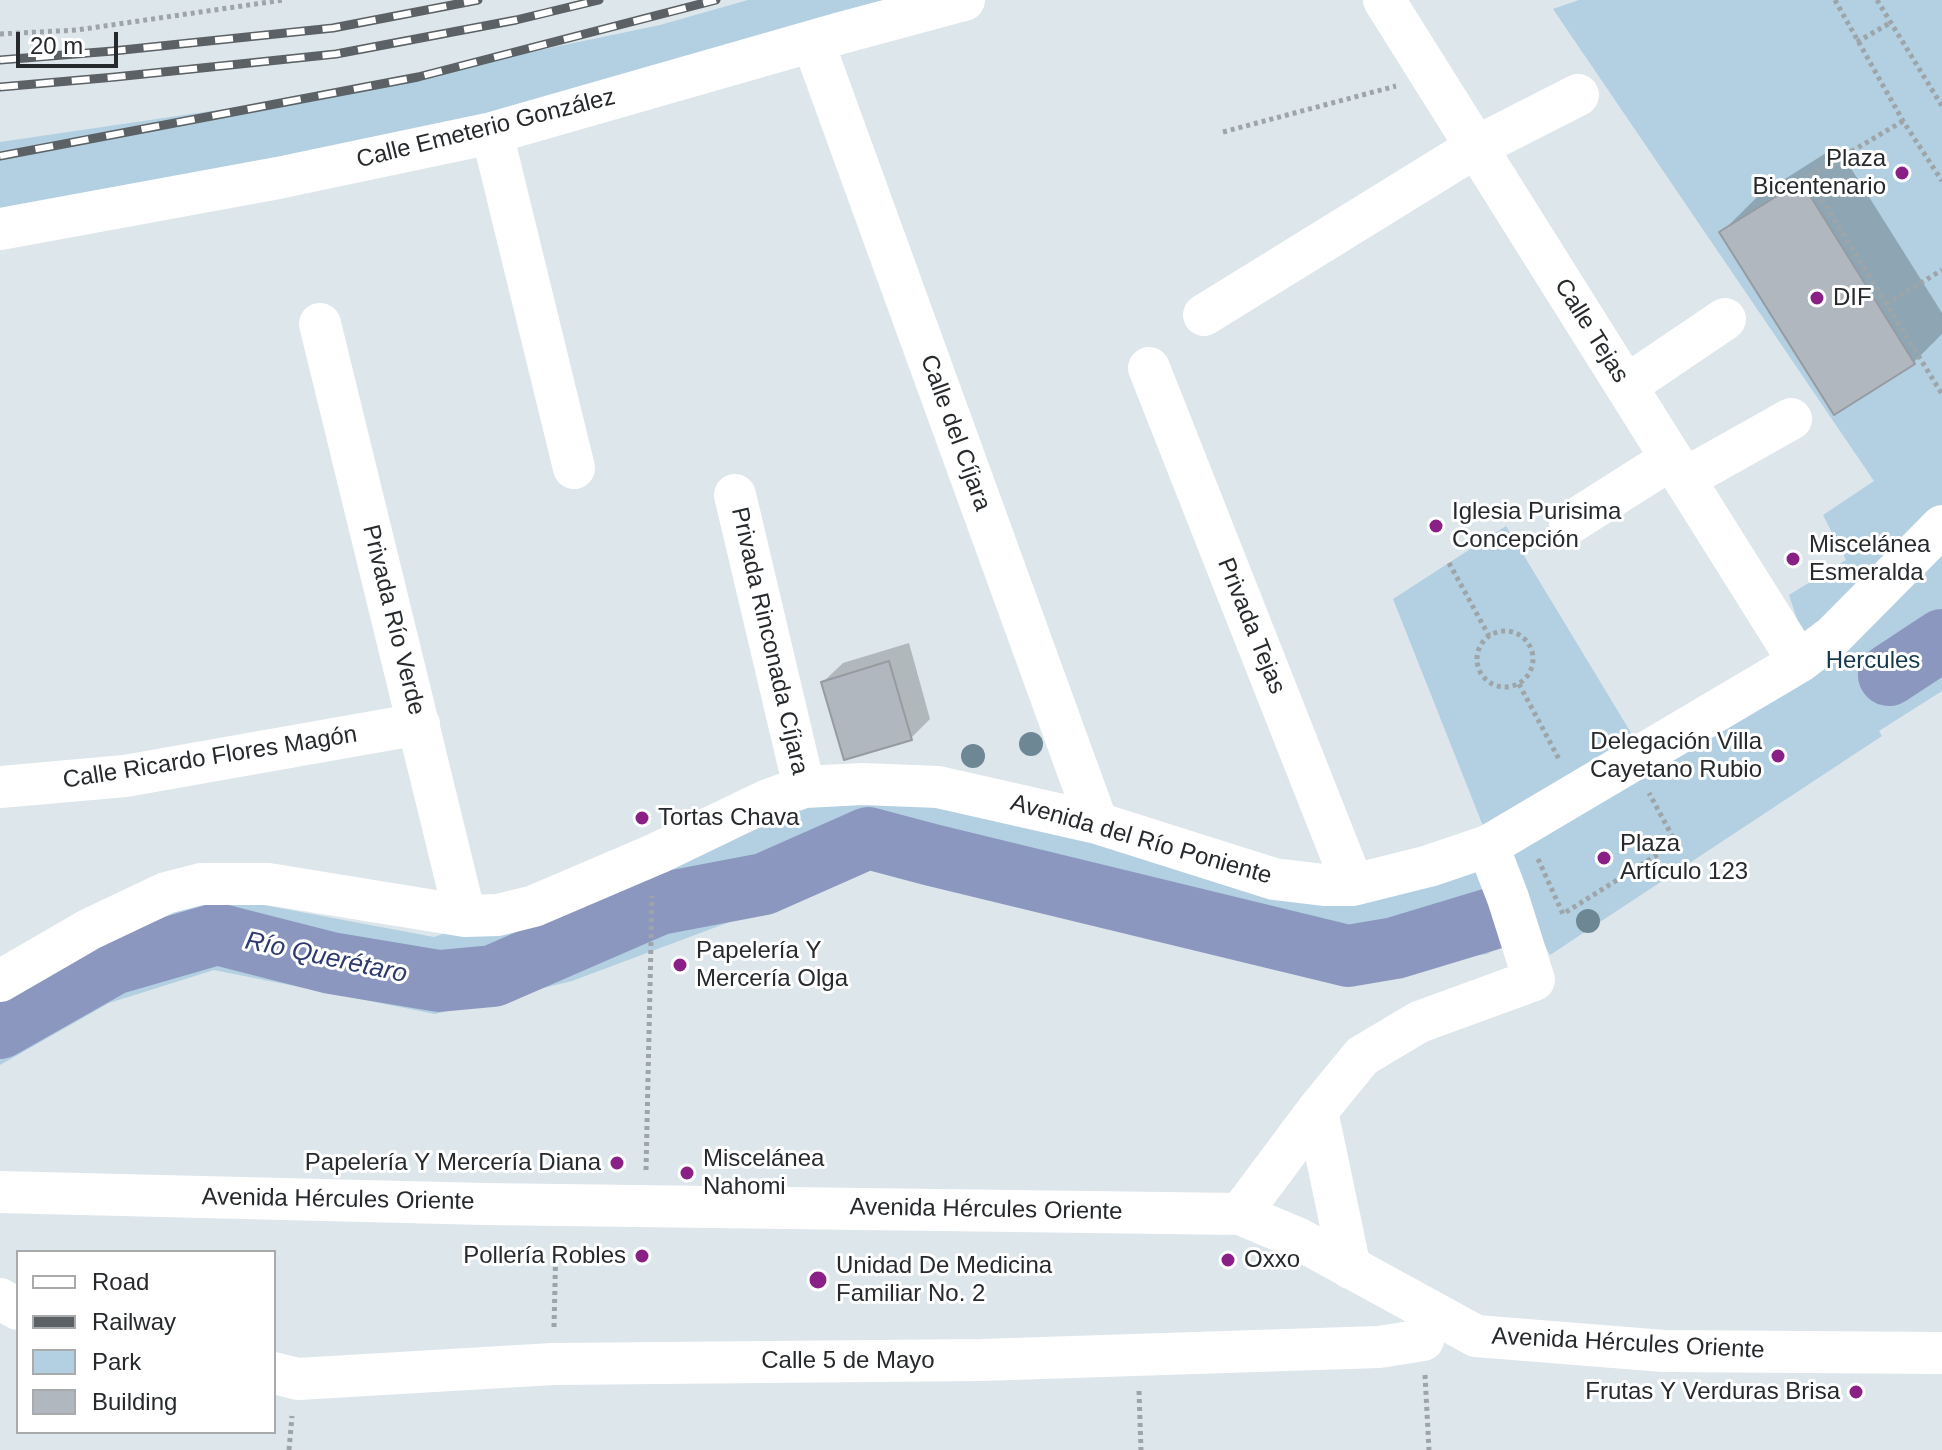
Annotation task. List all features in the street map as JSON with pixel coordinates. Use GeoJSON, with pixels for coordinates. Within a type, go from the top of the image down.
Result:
{"type":"FeatureCollection","features":[{"type":"Feature","properties":{"kind":"street","name":"Calle Emeterio González"},"geometry":{"type":"LineString","coordinates":[[0,229],[278,178],[492,133],[964,0]]}},
{"type":"Feature","properties":{"kind":"street","name":"Calle Tejas"},"geometry":{"type":"LineString","coordinates":[[1384,0],[1799,662]]}},
{"type":"Feature","properties":{"kind":"street","name":"Calle del Cíjara"},"geometry":{"type":"LineString","coordinates":[[813,42],[1097,823]]}},
{"type":"Feature","properties":{"kind":"street"},"geometry":{"type":"LineString","coordinates":[[1204,315],[1476,147],[1578,95]]}},
{"type":"Feature","properties":{"kind":"street"},"geometry":{"type":"LineString","coordinates":[[492,133],[574,468]]}},
{"type":"Feature","properties":{"kind":"street"},"geometry":{"type":"LineString","coordinates":[[1626,386],[1725,319]]}},
{"type":"Feature","properties":{"kind":"street","name":"Privada Río Verde"},"geometry":{"type":"LineString","coordinates":[[320,324],[465,916]]}},
{"type":"Feature","properties":{"kind":"street","name":"Privada Tejas"},"geometry":{"type":"LineString","coordinates":[[1149,368],[1353,885]]}},
{"type":"Feature","properties":{"kind":"street"},"geometry":{"type":"LineString","coordinates":[[1570,523],[1678,469],[1791,419]]}},
{"type":"Feature","properties":{"kind":"street","name":"Privada Rinconada Cíjara"},"geometry":{"type":"LineString","coordinates":[[735,495],[804,787]]}},
{"type":"Feature","properties":{"kind":"street","name":"Avenida del Río Poniente"},"geometry":{"type":"LineString","coordinates":[[0,981],[90,929],[166,893],[201,884],[268,884],[465,916],[498,915],[534,906],[658,853],[768,800],[804,787],[863,784],[938,787],[1097,823],[1274,879],[1353,885],[1429,866],[1505,835],[1799,662],[1833,636],[1942,526]]}},
{"type":"Feature","properties":{"kind":"street","name":"Calle Ricardo Flores Magón"},"geometry":{"type":"LineString","coordinates":[[0,787],[125,776],[419,724]]}},
{"type":"Feature","properties":{"kind":"street"},"geometry":{"type":"LineString","coordinates":[[1240,1214],[1362,1056],[1419,1022],[1534,980],[1508,898],[1505,835]]}},
{"type":"Feature","properties":{"kind":"street"},"geometry":{"type":"LineString","coordinates":[[1317,1111],[1350,1268]]}},
{"type":"Feature","properties":{"kind":"street","name":"Avenida Hércules Oriente"},"geometry":{"type":"LineString","coordinates":[[0,1192],[645,1207],[1240,1214],[1297,1238],[1476,1336],[1664,1351],[1942,1353]]}},
{"type":"Feature","properties":{"kind":"street","name":"Calle 5 de Mayo"},"geometry":{"type":"LineString","coordinates":[[276,1374],[298,1379],[553,1364],[981,1360],[1379,1347],[1423,1340]]}},
{"type":"Feature","properties":{"kind":"path"},"geometry":{"type":"LineString","coordinates":[[0,34],[77,30],[283,0]]}},
{"type":"Feature","properties":{"kind":"path"},"geometry":{"type":"LineString","coordinates":[[1835,0],[1903,121],[1942,181]]}},
{"type":"Feature","properties":{"kind":"path"},"geometry":{"type":"LineString","coordinates":[[1877,0],[1941,103]]}},
{"type":"Feature","properties":{"kind":"path"},"geometry":{"type":"LineString","coordinates":[[1857,42],[1890,23]]}},
{"type":"Feature","properties":{"kind":"path"},"geometry":{"type":"LineString","coordinates":[[1223,132],[1432,77]]}},
{"type":"Feature","properties":{"kind":"path"},"geometry":{"type":"LineString","coordinates":[[1903,121],[1808,177],[1942,394]]}},
{"type":"Feature","properties":{"kind":"path"},"geometry":{"type":"LineString","coordinates":[[1886,304],[1942,270]]}},
{"type":"Feature","properties":{"kind":"path"},"geometry":{"type":"LineString","coordinates":[[1449,563],[1489,636]]}},
{"type":"Feature","properties":{"kind":"path"},"geometry":{"type":"LineString","coordinates":[[1506,630],[1523,637],[1529,644],[1534,661],[1532,670],[1519,684],[1510,687],[1491,685],[1478,670],[1478,652],[1489,636],[1506,630]]}},
{"type":"Feature","properties":{"kind":"path"},"geometry":{"type":"LineString","coordinates":[[1519,684],[1578,792]]}},
{"type":"Feature","properties":{"kind":"path"},"geometry":{"type":"LineString","coordinates":[[1505,835],[1563,914],[1676,843],[1631,761]]}},
{"type":"Feature","properties":{"kind":"path"},"geometry":{"type":"LineString","coordinates":[[645,1207],[651,929]]}},
{"type":"Feature","properties":{"kind":"path"},"geometry":{"type":"LineString","coordinates":[[553,1364],[557,1205]]}},
{"type":"Feature","properties":{"kind":"path"},"geometry":{"type":"LineString","coordinates":[[1423,1340],[1429,1450]]}},
{"type":"Feature","properties":{"kind":"path"},"geometry":{"type":"LineString","coordinates":[[1139,1354],[1141,1450]]}},
{"type":"Feature","properties":{"kind":"green space"},"geometry":{"type":"Polygon","coordinates":[[[748,0],[921,0],[738,55],[248,170],[0,211],[0,142],[334,93],[660,25],[748,0]]]}},
{"type":"Feature","properties":{"kind":"green space","name":"Hercules"},"geometry":{"type":"Polygon","coordinates":[[[1579,0],[1942,0],[1942,691],[1879,731],[1882,736],[1550,955],[1535,927],[1487,954],[1347,975],[1039,899],[874,868],[572,981],[435,1014],[214,970],[109,1003],[0,1065],[0,979],[144,912],[221,897],[434,937],[834,798],[956,802],[1326,890],[1487,836],[1393,599],[1506,526],[1639,746],[1802,634],[1789,595],[1846,560],[1823,515],[1874,481],[1553,9],[1579,0]]]}},
{"type":"Feature","properties":{"kind":"building","name":"DIF"},"geometry":{"type":"Polygon","coordinates":[[[1801,181],[1915,364],[1834,415],[1719,232],[1801,181]]]}},
{"type":"Feature","properties":{"kind":"building"},"geometry":{"type":"Polygon","coordinates":[[[889,661],[912,740],[844,760],[821,682],[889,661]]]}},
{"type":"Feature","properties":{"kind":"waterway"},"geometry":{"type":"LineString","coordinates":[[1889,675],[1942,640]]}},
{"type":"Feature","properties":{"kind":"waterway","name":"Río Querétaro"},"geometry":{"type":"LineString","coordinates":[[0,1028],[113,964],[217,934],[331,963],[439,981],[493,976],[659,904],[764,884],[868,838],[1348,956],[1395,948],[1491,919]]}},
{"type":"Feature","properties":{"kind":"railway"},"geometry":{"type":"LineString","coordinates":[[0,60],[333,28],[478,0]]}},
{"type":"Feature","properties":{"kind":"railway"},"geometry":{"type":"LineString","coordinates":[[0,87],[336,54],[516,20],[599,0]]}},
{"type":"Feature","properties":{"kind":"railway"},"geometry":{"type":"LineString","coordinates":[[0,156],[418,77],[716,0]]}},
{"type":"Feature","properties":{"kind":"place","name":"Plaza Bicentenario"},"geometry":{"type":"Point","coordinates":[1902,173]}},
{"type":"Feature","properties":{"kind":"place","name":"DIF"},"geometry":{"type":"Point","coordinates":[1817,298]}},
{"type":"Feature","properties":{"kind":"place","name":"Iglesia Purisima Concepción"},"geometry":{"type":"Point","coordinates":[1436,526]}},
{"type":"Feature","properties":{"kind":"place","name":"Miscelánea Esmeralda"},"geometry":{"type":"Point","coordinates":[1793,559]}},
{"type":"Feature","properties":{"kind":"place","name":"Delegación Villa Cayetano Rubio"},"geometry":{"type":"Point","coordinates":[1778,756]}},
{"type":"Feature","properties":{"kind":"place","name":"Tortas Chava"},"geometry":{"type":"Point","coordinates":[642,818]}},
{"type":"Feature","properties":{"kind":"place","name":"Plaza Artículo 123"},"geometry":{"type":"Point","coordinates":[1604,858]}},
{"type":"Feature","properties":{"kind":"place","name":"Papelería Y Mercería Olga"},"geometry":{"type":"Point","coordinates":[680,965]}},
{"type":"Feature","properties":{"kind":"place","name":"Papelería Y Mercería Diana"},"geometry":{"type":"Point","coordinates":[617,1163]}},
{"type":"Feature","properties":{"kind":"place","name":"Miscelánea Nahomi"},"geometry":{"type":"Point","coordinates":[687,1173]}},
{"type":"Feature","properties":{"kind":"place","name":"Pollería Robles"},"geometry":{"type":"Point","coordinates":[642,1256]}},
{"type":"Feature","properties":{"kind":"place","name":"Oxxo"},"geometry":{"type":"Point","coordinates":[1228,1260]}},
{"type":"Feature","properties":{"kind":"place","name":"Unidad De Medicina Familiar No. 2"},"geometry":{"type":"Point","coordinates":[818,1280]}},
{"type":"Feature","properties":{"kind":"place","name":"Frutas Y Verduras Brisa"},"geometry":{"type":"Point","coordinates":[1856,1392]}}]}
